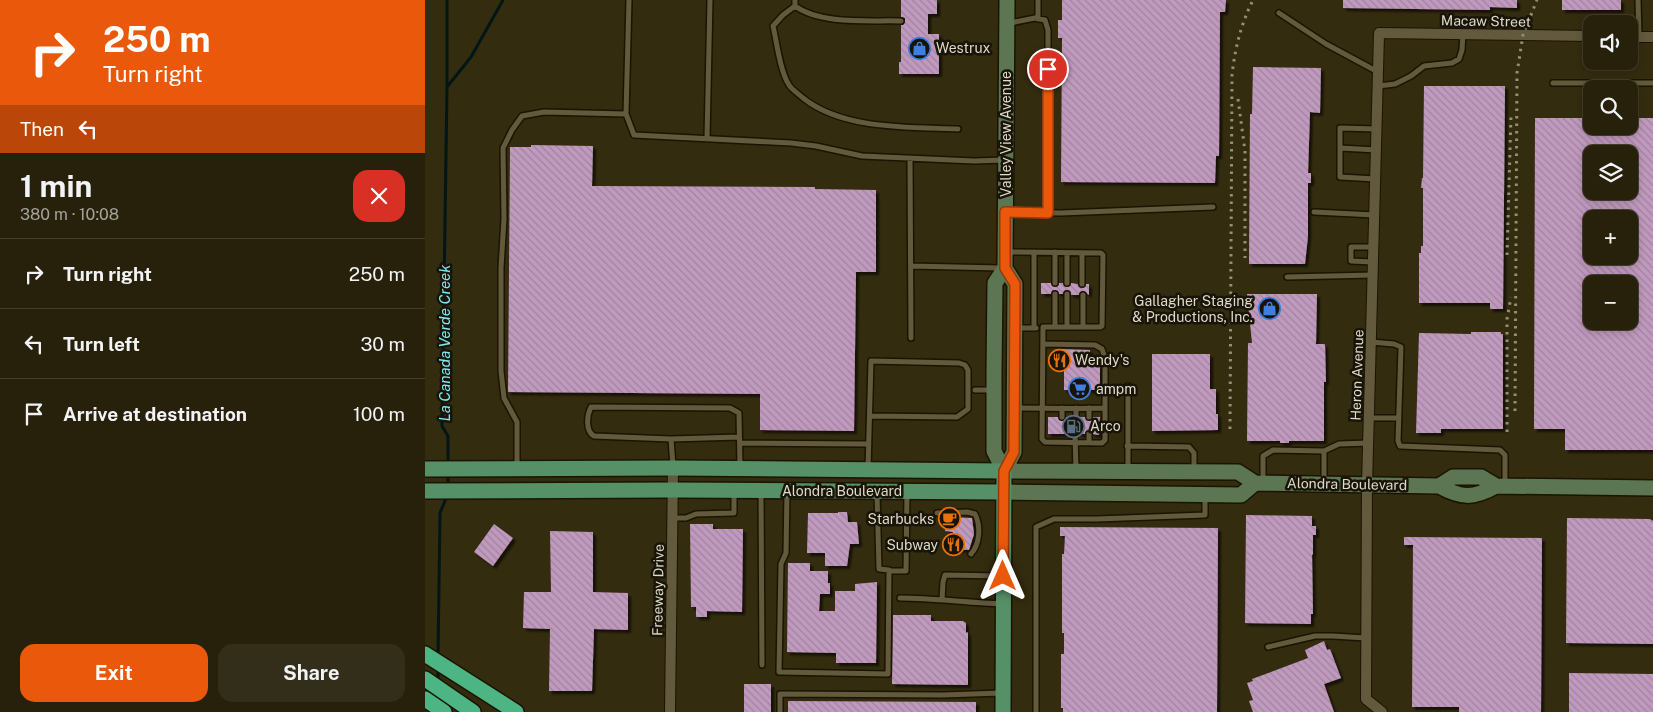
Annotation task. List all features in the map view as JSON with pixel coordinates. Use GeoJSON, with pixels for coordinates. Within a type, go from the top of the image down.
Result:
{"type":"FeatureCollection","features":[{"type":"Feature","properties":{"kind":"highway"},"geometry":{"type":"LineString","coordinates":[[425,654],[516,712]]}},
{"type":"Feature","properties":{"kind":"highway"},"geometry":{"type":"LineString","coordinates":[[425,679],[473,712]]}},
{"type":"Feature","properties":{"kind":"highway"},"geometry":{"type":"LineString","coordinates":[[425,698],[444,712]]}},
{"type":"Feature","properties":{"kind":"main road","name":"Valley View Avenue"},"geometry":{"type":"LineString","coordinates":[[1004,471],[1014,452],[1015,284],[1005,268],[1007,0]]}},
{"type":"Feature","properties":{"kind":"main road","name":"Valley View Avenue"},"geometry":{"type":"LineString","coordinates":[[1003,712],[1004,471],[994,451],[994,393],[995,283],[1005,268]]}},
{"type":"Feature","properties":{"kind":"main road","name":"Alondra Boulevard"},"geometry":{"type":"LineString","coordinates":[[425,469],[740,468],[1194,471],[1238,472],[1259,483],[1439,486],[1454,494],[1480,495],[1500,486],[1653,488]]}},
{"type":"Feature","properties":{"kind":"main road","name":"Alondra Boulevard"},"geometry":{"type":"LineString","coordinates":[[425,491],[734,490],[1241,495],[1259,483]]}},
{"type":"Feature","properties":{"kind":"street","name":"Heron Avenue"},"geometry":{"type":"LineString","coordinates":[[1379,32],[1367,485],[1366,699],[1382,712]]}},
{"type":"Feature","properties":{"kind":"street","name":"Macaw Street"},"geometry":{"type":"LineString","coordinates":[[1379,32],[1583,36]]}},
{"type":"Feature","properties":{"kind":"street"},"geometry":{"type":"LineString","coordinates":[[1638,37],[1653,38]]}},
{"type":"Feature","properties":{"kind":"street","name":"Freeway Drive"},"geometry":{"type":"LineString","coordinates":[[669,712],[673,468]]}},
{"type":"Feature","properties":{"kind":"lane"},"geometry":{"type":"LineString","coordinates":[[629,0],[626,114],[635,135],[791,143],[816,146],[862,156],[974,161],[1006,160]]}},
{"type":"Feature","properties":{"kind":"lane"},"geometry":{"type":"LineString","coordinates":[[707,138],[710,0]]}},
{"type":"Feature","properties":{"kind":"lane"},"geometry":{"type":"LineString","coordinates":[[1038,0],[1038,19]]}},
{"type":"Feature","properties":{"kind":"lane"},"geometry":{"type":"LineString","coordinates":[[1636,15],[1638,0]]}},
{"type":"Feature","properties":{"kind":"lane"},"geometry":{"type":"LineString","coordinates":[[901,21],[835,19],[804,12],[795,3],[773,26],[789,86],[816,108],[839,118],[899,128],[958,129]]}},
{"type":"Feature","properties":{"kind":"lane"},"geometry":{"type":"LineString","coordinates":[[1279,13],[1326,44],[1379,72]]}},
{"type":"Feature","properties":{"kind":"lane"},"geometry":{"type":"LineString","coordinates":[[1007,24],[1038,19],[1045,20],[1048,30],[1048,213]]}},
{"type":"Feature","properties":{"kind":"lane"},"geometry":{"type":"LineString","coordinates":[[1378,86],[1395,84],[1425,66],[1452,63],[1459,59],[1462,50],[1463,34]]}},
{"type":"Feature","properties":{"kind":"lane"},"geometry":{"type":"LineString","coordinates":[[1553,83],[1653,83]]}},
{"type":"Feature","properties":{"kind":"lane"},"geometry":{"type":"LineString","coordinates":[[517,469],[517,422],[504,398],[501,371],[501,268],[504,219],[503,148],[511,130],[522,116],[544,112],[626,114]]}},
{"type":"Feature","properties":{"kind":"lane"},"geometry":{"type":"LineString","coordinates":[[1376,179],[1340,177],[1340,128],[1377,129]]}},
{"type":"Feature","properties":{"kind":"lane"},"geometry":{"type":"LineString","coordinates":[[1340,148],[1377,150]]}},
{"type":"Feature","properties":{"kind":"lane"},"geometry":{"type":"LineString","coordinates":[[910,158],[911,338]]}},
{"type":"Feature","properties":{"kind":"lane"},"geometry":{"type":"LineString","coordinates":[[1005,212],[1048,213],[1213,207]]}},
{"type":"Feature","properties":{"kind":"lane"},"geometry":{"type":"LineString","coordinates":[[1314,212],[1375,215]]}},
{"type":"Feature","properties":{"kind":"lane"},"geometry":{"type":"LineString","coordinates":[[1373,262],[1351,261],[1351,246],[1374,247]]}},
{"type":"Feature","properties":{"kind":"lane"},"geometry":{"type":"LineString","coordinates":[[1005,252],[1101,253],[1103,255],[1102,326],[1099,328],[1014,328]]}},
{"type":"Feature","properties":{"kind":"lane"},"geometry":{"type":"LineString","coordinates":[[1034,252],[1034,328]]}},
{"type":"Feature","properties":{"kind":"lane"},"geometry":{"type":"LineString","coordinates":[[1055,252],[1055,283]]}},
{"type":"Feature","properties":{"kind":"lane"},"geometry":{"type":"LineString","coordinates":[[1067,252],[1067,283]]}},
{"type":"Feature","properties":{"kind":"lane"},"geometry":{"type":"LineString","coordinates":[[1082,253],[1082,284]]}},
{"type":"Feature","properties":{"kind":"lane"},"geometry":{"type":"LineString","coordinates":[[911,266],[1005,268]]}},
{"type":"Feature","properties":{"kind":"lane"},"geometry":{"type":"LineString","coordinates":[[1287,276],[1373,275]]}},
{"type":"Feature","properties":{"kind":"lane"},"geometry":{"type":"LineString","coordinates":[[1055,294],[1055,327]]}},
{"type":"Feature","properties":{"kind":"lane"},"geometry":{"type":"LineString","coordinates":[[1067,294],[1067,327]]}},
{"type":"Feature","properties":{"kind":"lane"},"geometry":{"type":"LineString","coordinates":[[1083,295],[1083,328]]}},
{"type":"Feature","properties":{"kind":"lane"},"geometry":{"type":"LineString","coordinates":[[1043,327],[1042,439],[1045,442],[1102,443],[1105,440],[1105,358],[1102,349],[1095,345],[1043,344]]}},
{"type":"Feature","properties":{"kind":"lane"},"geometry":{"type":"LineString","coordinates":[[1371,342],[1394,344],[1401,347],[1398,441],[1401,446],[1500,450],[1505,454],[1500,486]]}},
{"type":"Feature","properties":{"kind":"lane"},"geometry":{"type":"LineString","coordinates":[[868,470],[871,361],[959,363],[965,365],[968,370],[968,409],[957,417],[870,416]]}},
{"type":"Feature","properties":{"kind":"lane"},"geometry":{"type":"LineString","coordinates":[[1128,386],[1128,471]]}},
{"type":"Feature","properties":{"kind":"lane"},"geometry":{"type":"LineString","coordinates":[[975,390],[990,390]]}},
{"type":"Feature","properties":{"kind":"lane"},"geometry":{"type":"LineString","coordinates":[[739,437],[671,439],[594,436],[588,430],[589,409],[591,407],[730,408],[739,413],[740,468]]}},
{"type":"Feature","properties":{"kind":"lane"},"geometry":{"type":"LineString","coordinates":[[1014,408],[1105,408]]}},
{"type":"Feature","properties":{"kind":"lane"},"geometry":{"type":"LineString","coordinates":[[1063,408],[1063,417]]}},
{"type":"Feature","properties":{"kind":"lane"},"geometry":{"type":"LineString","coordinates":[[1076,408],[1076,417]]}},
{"type":"Feature","properties":{"kind":"lane"},"geometry":{"type":"LineString","coordinates":[[1089,408],[1089,417]]}},
{"type":"Feature","properties":{"kind":"lane"},"geometry":{"type":"LineString","coordinates":[[1369,418],[1399,418]]}},
{"type":"Feature","properties":{"kind":"lane"},"geometry":{"type":"LineString","coordinates":[[1062,434],[1062,442]]}},
{"type":"Feature","properties":{"kind":"lane"},"geometry":{"type":"LineString","coordinates":[[1075,434],[1076,471]]}},
{"type":"Feature","properties":{"kind":"lane"},"geometry":{"type":"LineString","coordinates":[[1089,434],[1089,443]]}},
{"type":"Feature","properties":{"kind":"lane"},"geometry":{"type":"LineString","coordinates":[[671,439],[673,468]]}},
{"type":"Feature","properties":{"kind":"lane"},"geometry":{"type":"LineString","coordinates":[[1259,483],[1263,456],[1273,450],[1324,451],[1339,444],[1369,443]]}},
{"type":"Feature","properties":{"kind":"lane"},"geometry":{"type":"LineString","coordinates":[[740,444],[869,444]]}},
{"type":"Feature","properties":{"kind":"lane"},"geometry":{"type":"LineString","coordinates":[[1127,446],[1189,447],[1194,453],[1194,471]]}},
{"type":"Feature","properties":{"kind":"lane"},"geometry":{"type":"LineString","coordinates":[[1324,451],[1324,484]]}},
{"type":"Feature","properties":{"kind":"lane"},"geometry":{"type":"LineString","coordinates":[[672,518],[685,518],[696,514],[734,514],[734,490]]}},
{"type":"Feature","properties":{"kind":"lane"},"geometry":{"type":"LineString","coordinates":[[761,491],[762,665]]}},
{"type":"Feature","properties":{"kind":"lane"},"geometry":{"type":"LineString","coordinates":[[787,491],[786,553],[781,564],[779,672],[888,674],[889,570]]}},
{"type":"Feature","properties":{"kind":"lane"},"geometry":{"type":"LineString","coordinates":[[877,492],[879,569],[906,571],[907,492]]}},
{"type":"Feature","properties":{"kind":"lane"},"geometry":{"type":"LineString","coordinates":[[1036,712],[1036,527],[1054,519],[1205,515],[1205,494]]}},
{"type":"Feature","properties":{"kind":"lane"},"geometry":{"type":"LineString","coordinates":[[937,513],[967,512],[975,514],[979,521],[978,540],[976,548],[971,554]]}},
{"type":"Feature","properties":{"kind":"lane"},"geometry":{"type":"LineString","coordinates":[[941,600],[945,575],[1003,576]]}},
{"type":"Feature","properties":{"kind":"lane"},"geometry":{"type":"LineString","coordinates":[[899,598],[972,604],[1003,604]]}},
{"type":"Feature","properties":{"kind":"lane"},"geometry":{"type":"LineString","coordinates":[[1268,647],[1315,636],[1367,638]]}},
{"type":"Feature","properties":{"kind":"lane"},"geometry":{"type":"LineString","coordinates":[[780,712],[780,694],[943,695],[1003,692]]}},
{"type":"Feature","properties":{"kind":"building","name":"Westrux"},"geometry":{"type":"Polygon","coordinates":[[[901,0],[937,0],[937,14],[928,14],[928,34],[939,34],[939,74],[899,74],[899,62],[901,62],[901,25],[905,22],[905,18],[901,17],[901,0]]]}},
{"type":"Feature","properties":{"kind":"building"},"geometry":{"type":"Polygon","coordinates":[[[1062,0],[1226,0],[1225,12],[1220,12],[1219,156],[1216,156],[1215,183],[1061,182],[1062,38],[1058,38],[1058,20],[1062,20],[1062,0]]]}},
{"type":"Feature","properties":{"kind":"building"},"geometry":{"type":"Polygon","coordinates":[[[1343,0],[1517,0],[1517,8],[1490,7],[1490,10],[1343,8],[1343,0]]]}},
{"type":"Feature","properties":{"kind":"building"},"geometry":{"type":"Polygon","coordinates":[[[1562,0],[1621,0],[1621,10],[1562,10],[1562,0]]]}},
{"type":"Feature","properties":{"kind":"building"},"geometry":{"type":"Polygon","coordinates":[[[1253,67],[1321,68],[1320,113],[1310,112],[1308,173],[1311,173],[1311,183],[1308,183],[1308,236],[1305,264],[1249,264],[1250,114],[1252,114],[1253,67]]]}},
{"type":"Feature","properties":{"kind":"building"},"geometry":{"type":"Polygon","coordinates":[[[1424,86],[1505,86],[1503,309],[1490,309],[1490,303],[1419,303],[1419,253],[1421,253],[1421,246],[1423,246],[1423,188],[1421,188],[1423,178],[1424,86]]]}},
{"type":"Feature","properties":{"kind":"building"},"geometry":{"type":"Polygon","coordinates":[[[1535,118],[1583,118],[1583,135],[1638,135],[1638,118],[1653,118],[1653,450],[1565,450],[1565,429],[1534,429],[1535,118]]]}},
{"type":"Feature","properties":{"kind":"building"},"geometry":{"type":"Polygon","coordinates":[[[531,145],[593,146],[592,186],[815,187],[815,189],[876,190],[876,272],[856,272],[854,431],[760,430],[760,394],[508,392],[510,147],[531,147],[531,145]]]}},
{"type":"Feature","properties":{"kind":"building"},"geometry":{"type":"Polygon","coordinates":[[[1041,283],[1051,283],[1055,287],[1059,283],[1063,283],[1067,287],[1071,283],[1078,284],[1082,288],[1089,284],[1089,295],[1083,291],[1079,295],[1071,295],[1070,291],[1067,290],[1063,294],[1059,294],[1055,290],[1051,294],[1041,294],[1041,283]]]}},
{"type":"Feature","properties":{"kind":"building"},"geometry":{"type":"Polygon","coordinates":[[[1247,294],[1317,294],[1316,344],[1325,344],[1324,441],[1289,441],[1289,443],[1280,443],[1280,441],[1247,441],[1248,343],[1252,343],[1247,294]]]}},
{"type":"Feature","properties":{"kind":"building"},"geometry":{"type":"Polygon","coordinates":[[[1471,332],[1501,332],[1503,334],[1503,429],[1441,429],[1441,433],[1416,433],[1419,333],[1471,334],[1471,332]]]}},
{"type":"Feature","properties":{"kind":"building"},"geometry":{"type":"Polygon","coordinates":[[[1058,349],[1090,350],[1090,366],[1100,366],[1100,390],[1064,390],[1064,368],[1058,368],[1058,349]]]}},
{"type":"Feature","properties":{"kind":"building"},"geometry":{"type":"Polygon","coordinates":[[[1152,354],[1210,354],[1210,389],[1216,389],[1218,430],[1152,431],[1152,354]]]}},
{"type":"Feature","properties":{"kind":"building","name":"Arco"},"geometry":{"type":"Polygon","coordinates":[[[1048,417],[1058,417],[1062,421],[1066,417],[1072,417],[1076,421],[1080,417],[1085,417],[1089,421],[1093,417],[1100,417],[1099,435],[1093,434],[1089,430],[1085,434],[1079,434],[1075,430],[1071,434],[1048,434],[1048,417]]]}},
{"type":"Feature","properties":{"kind":"building"},"geometry":{"type":"Polygon","coordinates":[[[847,512],[848,522],[857,522],[859,544],[850,544],[847,566],[825,566],[825,553],[807,553],[808,513],[847,512]]]}},
{"type":"Feature","properties":{"kind":"building"},"geometry":{"type":"Polygon","coordinates":[[[1246,515],[1312,516],[1312,526],[1316,526],[1316,535],[1313,535],[1313,614],[1311,614],[1311,624],[1245,623],[1246,515]]]}},
{"type":"Feature","properties":{"kind":"building"},"geometry":{"type":"Polygon","coordinates":[[[947,517],[972,518],[974,534],[969,550],[952,549],[953,532],[945,531],[947,517]]]}},
{"type":"Feature","properties":{"kind":"building"},"geometry":{"type":"Polygon","coordinates":[[[1567,518],[1650,519],[1653,521],[1653,644],[1566,643],[1567,518]]]}},
{"type":"Feature","properties":{"kind":"building"},"geometry":{"type":"Polygon","coordinates":[[[494,524],[513,538],[493,566],[474,552],[494,524]]]}},
{"type":"Feature","properties":{"kind":"building"},"geometry":{"type":"Polygon","coordinates":[[[690,524],[713,524],[713,529],[743,529],[742,612],[707,611],[707,617],[696,617],[696,607],[691,607],[690,524]]]}},
{"type":"Feature","properties":{"kind":"building"},"geometry":{"type":"Polygon","coordinates":[[[1060,527],[1218,528],[1217,712],[1063,712],[1063,708],[1061,708],[1061,654],[1064,654],[1064,633],[1062,633],[1062,554],[1064,554],[1065,536],[1060,536],[1060,527]]]}},
{"type":"Feature","properties":{"kind":"building"},"geometry":{"type":"Polygon","coordinates":[[[550,531],[593,532],[593,592],[628,593],[628,630],[594,629],[592,691],[549,691],[550,629],[523,628],[524,592],[551,592],[550,531]]]}},
{"type":"Feature","properties":{"kind":"building"},"geometry":{"type":"Polygon","coordinates":[[[1404,537],[1542,538],[1541,712],[1459,712],[1459,707],[1412,707],[1413,545],[1404,545],[1404,537]]]}},
{"type":"Feature","properties":{"kind":"building"},"geometry":{"type":"Polygon","coordinates":[[[788,563],[810,563],[810,571],[828,571],[830,594],[820,594],[819,611],[835,611],[835,591],[855,591],[855,584],[877,582],[876,663],[836,663],[836,653],[787,652],[788,563]]]}},
{"type":"Feature","properties":{"kind":"building"},"geometry":{"type":"Polygon","coordinates":[[[893,615],[931,615],[931,621],[963,621],[966,623],[966,633],[968,632],[968,685],[892,684],[893,615]]]}},
{"type":"Feature","properties":{"kind":"building"},"geometry":{"type":"Polygon","coordinates":[[[1324,641],[1327,650],[1330,649],[1341,678],[1324,684],[1334,712],[1253,712],[1249,701],[1253,700],[1247,683],[1253,681],[1252,679],[1308,658],[1305,650],[1324,641]]]}},
{"type":"Feature","properties":{"kind":"building"},"geometry":{"type":"Polygon","coordinates":[[[1569,673],[1653,674],[1653,712],[1569,712],[1569,673]]]}},
{"type":"Feature","properties":{"kind":"building"},"geometry":{"type":"Polygon","coordinates":[[[744,684],[771,684],[771,712],[744,712],[744,684]]]}},
{"type":"Feature","properties":{"kind":"building"},"geometry":{"type":"Polygon","coordinates":[[[788,701],[976,702],[976,712],[788,712],[788,701]]]}},
{"type":"Feature","properties":{"kind":"waterway","name":"La Canada Verde Creek"},"geometry":{"type":"LineString","coordinates":[[447,0],[442,426],[448,436],[448,465]]}},
{"type":"Feature","properties":{"kind":"waterway"},"geometry":{"type":"LineString","coordinates":[[447,87],[471,57],[503,0]]}},
{"type":"Feature","properties":{"kind":"waterway","name":"La Canada Verde Creek"},"geometry":{"type":"LineString","coordinates":[[448,474],[448,488]]}},
{"type":"Feature","properties":{"kind":"waterway","name":"La Canada Verde Creek"},"geometry":{"type":"LineString","coordinates":[[438,656],[440,513],[447,496]]}},
{"type":"Feature","properties":{"kind":"waterway","name":"La Canada Verde Creek"},"geometry":{"type":"LineString","coordinates":[[438,667],[440,683]]}},
{"type":"Feature","properties":{"kind":"railway"},"geometry":{"type":"LineString","coordinates":[[1230,429],[1232,75],[1239,36],[1253,0]]}},
{"type":"Feature","properties":{"kind":"railway"},"geometry":{"type":"LineString","coordinates":[[1515,411],[1517,73],[1523,35],[1537,0]]}},
{"type":"Feature","properties":{"kind":"railway"},"geometry":{"type":"LineString","coordinates":[[1238,99],[1245,151],[1245,258]]}},
{"type":"Feature","properties":{"kind":"railway"},"geometry":{"type":"LineString","coordinates":[[1507,255],[1511,115]]}},
{"type":"Feature","properties":{"kind":"railway"},"geometry":{"type":"LineString","coordinates":[[1507,432],[1507,319],[1511,297]]}},
{"type":"Feature","properties":{"kind":"place","name":"Westrux"},"geometry":{"type":"Point","coordinates":[920,48]}},
{"type":"Feature","properties":{"kind":"place","name":"Gallagher Staging & Productions, Inc."},"geometry":{"type":"Point","coordinates":[1269,309]}},
{"type":"Feature","properties":{"kind":"place","name":"Wendy's"},"geometry":{"type":"Point","coordinates":[1059,360]}},
{"type":"Feature","properties":{"kind":"place","name":"ampm"},"geometry":{"type":"Point","coordinates":[1080,389]}},
{"type":"Feature","properties":{"kind":"place","name":"Arco"},"geometry":{"type":"Point","coordinates":[1074,426]}},
{"type":"Feature","properties":{"kind":"place","name":"Starbucks"},"geometry":{"type":"Point","coordinates":[950,519]}},
{"type":"Feature","properties":{"kind":"place","name":"Subway"},"geometry":{"type":"Point","coordinates":[954,545]}},
{"type":"Feature","properties":{"kind":"route"},"geometry":{"type":"LineString","coordinates":[[1003,576],[1004,471],[1014,452],[1015,284],[1005,268],[1005,212],[1048,213],[1048,69]]}}]}
